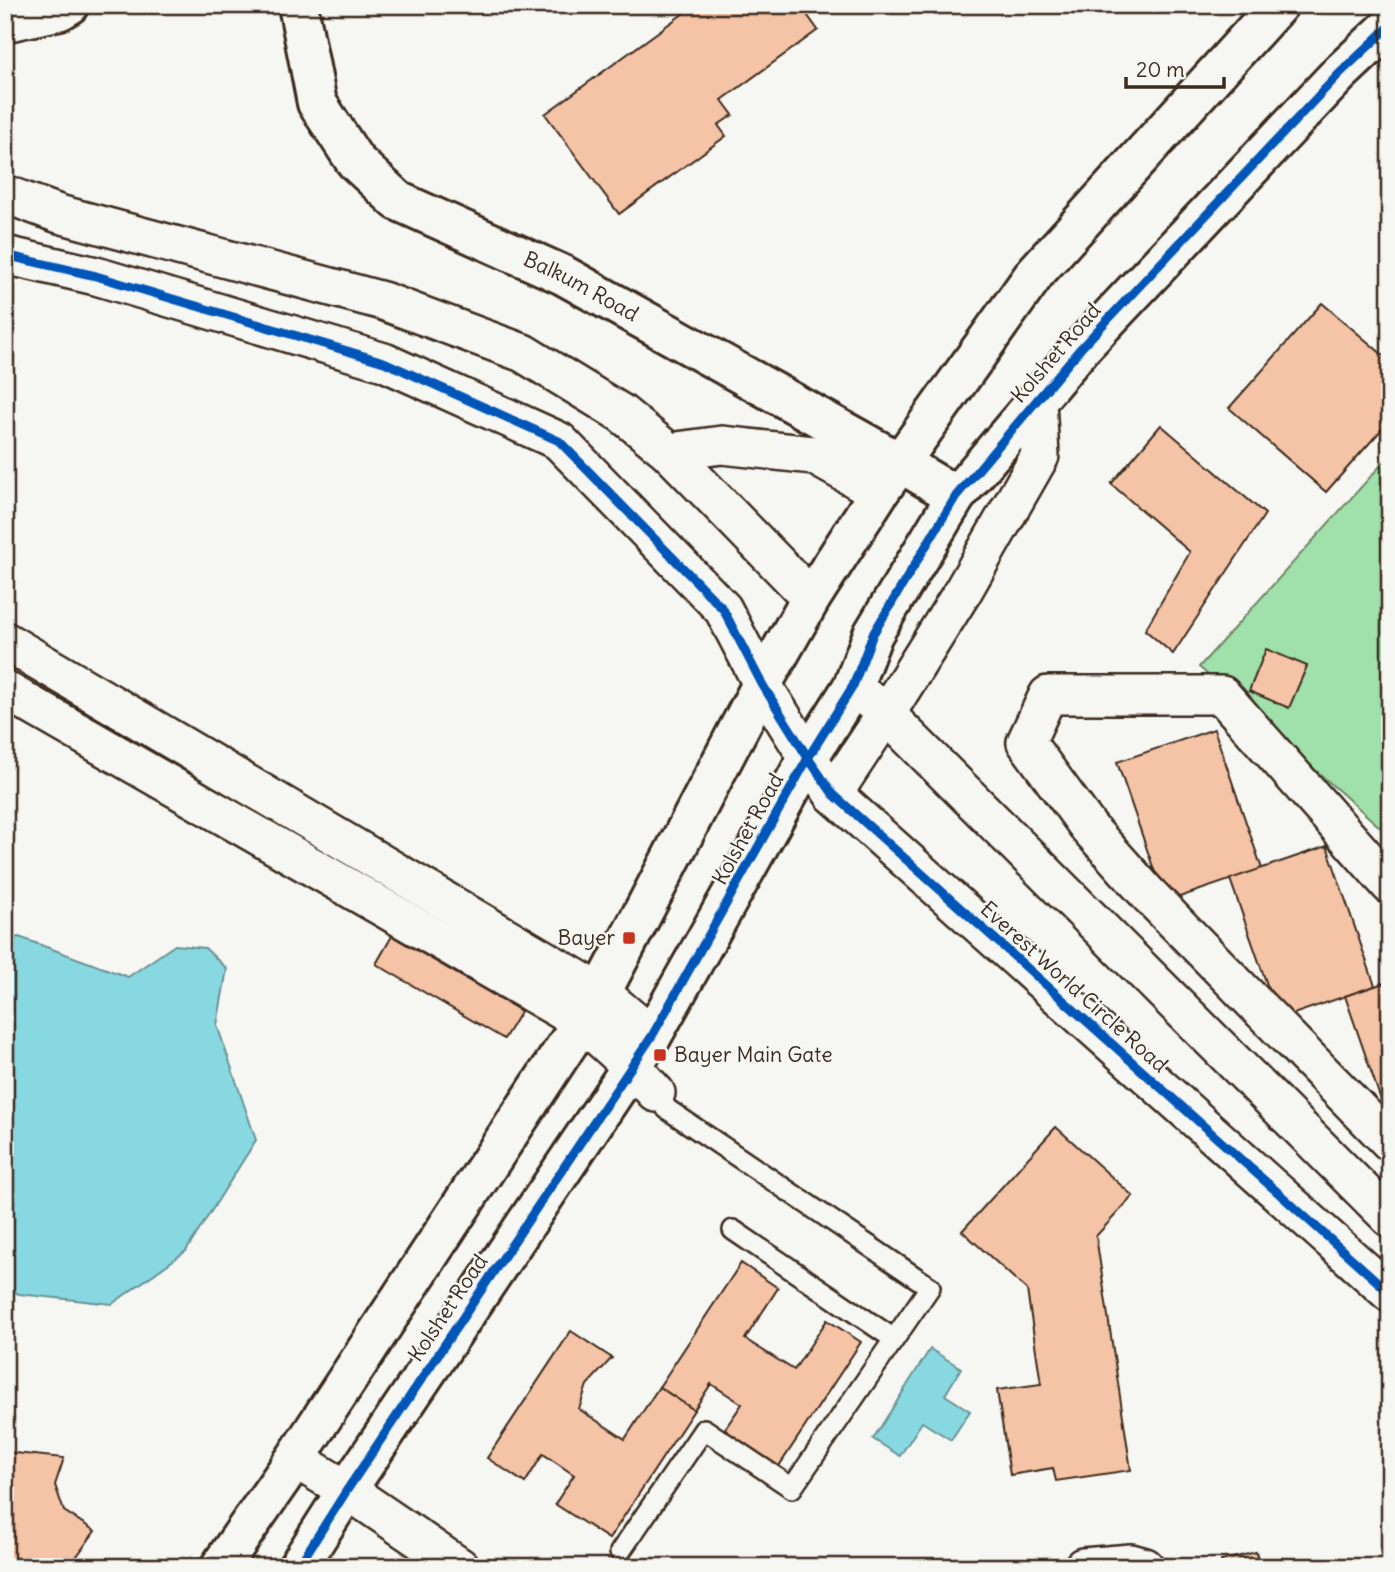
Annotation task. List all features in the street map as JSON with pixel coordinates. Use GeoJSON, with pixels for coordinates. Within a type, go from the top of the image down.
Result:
{"type":"FeatureCollection","features":[{"type":"Feature","properties":{"kind":"street"},"geometry":{"type":"LineString","coordinates":[[5,23],[60,11],[70,5]]}},
{"type":"Feature","properties":{"kind":"street","name":"Balkum Road"},"geometry":{"type":"LineString","coordinates":[[298,5],[317,103],[355,161],[398,201],[563,275],[889,477],[956,496]]}},
{"type":"Feature","properties":{"kind":"street"},"geometry":{"type":"LineString","coordinates":[[220,1567],[295,1459],[591,1008],[762,684],[811,598],[889,477],[1036,272],[1278,5]]}},
{"type":"Feature","properties":{"kind":"street","name":"Kolshet Road"},"geometry":{"type":"LineString","coordinates":[[298,1567],[347,1490],[644,1080],[652,1036],[808,758],[853,686],[873,634],[956,496],[1090,338],[1339,74],[1390,26]]}},
{"type":"Feature","properties":{"kind":"street"},"geometry":{"type":"LineString","coordinates":[[5,194],[59,214],[383,301],[523,353],[621,413],[669,452],[811,598]]}},
{"type":"Feature","properties":{"kind":"street","name":"Everest World Circle Road"},"geometry":{"type":"LineString","coordinates":[[5,255],[96,276],[384,362],[559,441],[723,609],[762,684],[833,794],[1390,1293]]}},
{"type":"Feature","properties":{"kind":"street"},"geometry":{"type":"LineString","coordinates":[[833,794],[887,714],[963,591],[1040,456],[1037,401]]}},
{"type":"Feature","properties":{"kind":"street"},"geometry":{"type":"LineString","coordinates":[[669,452],[722,445],[813,455],[889,477]]}},
{"type":"Feature","properties":{"kind":"street"},"geometry":{"type":"LineString","coordinates":[[956,496],[1001,524]]}},
{"type":"Feature","properties":{"kind":"street"},"geometry":{"type":"LineString","coordinates":[[5,641],[467,915],[591,1008],[644,1080]]}},
{"type":"Feature","properties":{"kind":"street"},"geometry":{"type":"LineString","coordinates":[[853,686],[887,714],[1390,1218]]}},
{"type":"Feature","properties":{"kind":"street"},"geometry":{"type":"LineString","coordinates":[[5,690],[447,944],[652,1036]]}},
{"type":"Feature","properties":{"kind":"street"},"geometry":{"type":"LineString","coordinates":[[1390,885],[1222,695],[1048,695],[1026,742],[1089,828],[1148,894],[1390,1142]]}},
{"type":"Feature","properties":{"kind":"street"},"geometry":{"type":"LineString","coordinates":[[447,944],[467,915]]}},
{"type":"Feature","properties":{"kind":"street"},"geometry":{"type":"LineString","coordinates":[[295,1459],[347,1490],[460,1567]]}},
{"type":"Feature","properties":{"kind":"street"},"geometry":{"type":"LineString","coordinates":[[1083,1567],[1131,1563],[1145,1567]]}},
{"type":"Feature","properties":{"kind":"lane"},"geometry":{"type":"LineString","coordinates":[[620,1552],[704,1429],[792,1488],[930,1287],[667,1110],[644,1080]]}},
{"type":"Feature","properties":{"kind":"lane"},"geometry":{"type":"LineString","coordinates":[[733,1230],[894,1339]]}},
{"type":"Feature","properties":{"kind":"green space"},"geometry":{"type":"Polygon","coordinates":[[[1390,455],[1390,836],[1199,667],[1390,455]]]}},
{"type":"Feature","properties":{"kind":"water"},"geometry":{"type":"Polygon","coordinates":[[[19,937],[128,977],[175,945],[205,948],[227,969],[217,1025],[256,1140],[186,1251],[112,1304],[19,1294],[5,1288],[5,939],[19,937]]]}},
{"type":"Feature","properties":{"kind":"water"},"geometry":{"type":"Polygon","coordinates":[[[930,1349],[961,1368],[945,1395],[970,1411],[951,1440],[922,1422],[900,1456],[873,1439],[930,1349]]]}},
{"type":"Feature","properties":{"kind":"building"},"geometry":{"type":"Polygon","coordinates":[[[563,5],[585,5],[570,15],[563,5]]]}},
{"type":"Feature","properties":{"kind":"building"},"geometry":{"type":"Polygon","coordinates":[[[695,5],[800,5],[818,30],[722,100],[733,115],[718,125],[726,136],[619,214],[545,114],[695,5]]]}},
{"type":"Feature","properties":{"kind":"building"},"geometry":{"type":"Polygon","coordinates":[[[1322,303],[1390,361],[1390,420],[1326,492],[1229,408],[1322,303]]]}},
{"type":"Feature","properties":{"kind":"building"},"geometry":{"type":"Polygon","coordinates":[[[1161,425],[1265,514],[1173,654],[1145,630],[1190,552],[1111,484],[1161,425]]]}},
{"type":"Feature","properties":{"kind":"building"},"geometry":{"type":"Polygon","coordinates":[[[1266,649],[1307,666],[1289,708],[1249,691],[1266,649]]]}},
{"type":"Feature","properties":{"kind":"building"},"geometry":{"type":"Polygon","coordinates":[[[1214,729],[1262,869],[1165,902],[1117,762],[1214,729]]]}},
{"type":"Feature","properties":{"kind":"building"},"geometry":{"type":"Polygon","coordinates":[[[1327,846],[1375,986],[1279,1019],[1230,879],[1327,846]]]}},
{"type":"Feature","properties":{"kind":"building"},"geometry":{"type":"Polygon","coordinates":[[[392,936],[521,1011],[504,1039],[376,964],[392,936]]]}},
{"type":"Feature","properties":{"kind":"building"},"geometry":{"type":"Polygon","coordinates":[[[1390,981],[1390,1126],[1345,996],[1390,981]]]}},
{"type":"Feature","properties":{"kind":"building"},"geometry":{"type":"Polygon","coordinates":[[[1056,1127],[1133,1196],[1096,1236],[1131,1470],[1056,1481],[1053,1468],[1010,1475],[997,1390],[1041,1384],[1027,1290],[962,1231],[1056,1127]]]}},
{"type":"Feature","properties":{"kind":"building"},"geometry":{"type":"Polygon","coordinates":[[[741,1263],[778,1288],[745,1339],[794,1370],[827,1320],[861,1342],[777,1469],[722,1433],[742,1404],[711,1384],[694,1410],[659,1387],[741,1263]]]}},
{"type":"Feature","properties":{"kind":"building"},"geometry":{"type":"Polygon","coordinates":[[[571,1331],[612,1358],[587,1385],[579,1409],[625,1439],[659,1387],[694,1410],[609,1539],[555,1504],[574,1475],[543,1454],[525,1483],[487,1458],[571,1331]]]}},
{"type":"Feature","properties":{"kind":"building"},"geometry":{"type":"Polygon","coordinates":[[[5,1452],[64,1458],[55,1485],[64,1511],[95,1531],[69,1567],[5,1567],[5,1452]]]}},
{"type":"Feature","properties":{"kind":"building"},"geometry":{"type":"Polygon","coordinates":[[[1256,1552],[1260,1567],[1222,1567],[1221,1561],[1256,1552]]]}},
{"type":"Feature","properties":{"kind":"cycle path"},"geometry":{"type":"LineString","coordinates":[[298,1567],[652,1036],[808,758],[853,686],[873,634],[956,496],[1081,348],[1339,74],[1390,26]]}},
{"type":"Feature","properties":{"kind":"cycle path"},"geometry":{"type":"LineString","coordinates":[[5,255],[96,276],[384,362],[559,441],[723,609],[762,684],[833,794],[1390,1293]]}},
{"type":"Feature","properties":{"kind":"place","name":"Bayer"},"geometry":{"type":"Point","coordinates":[629,938]}},
{"type":"Feature","properties":{"kind":"place","name":"Bayer Main Gate"},"geometry":{"type":"Point","coordinates":[660,1055]}}]}
